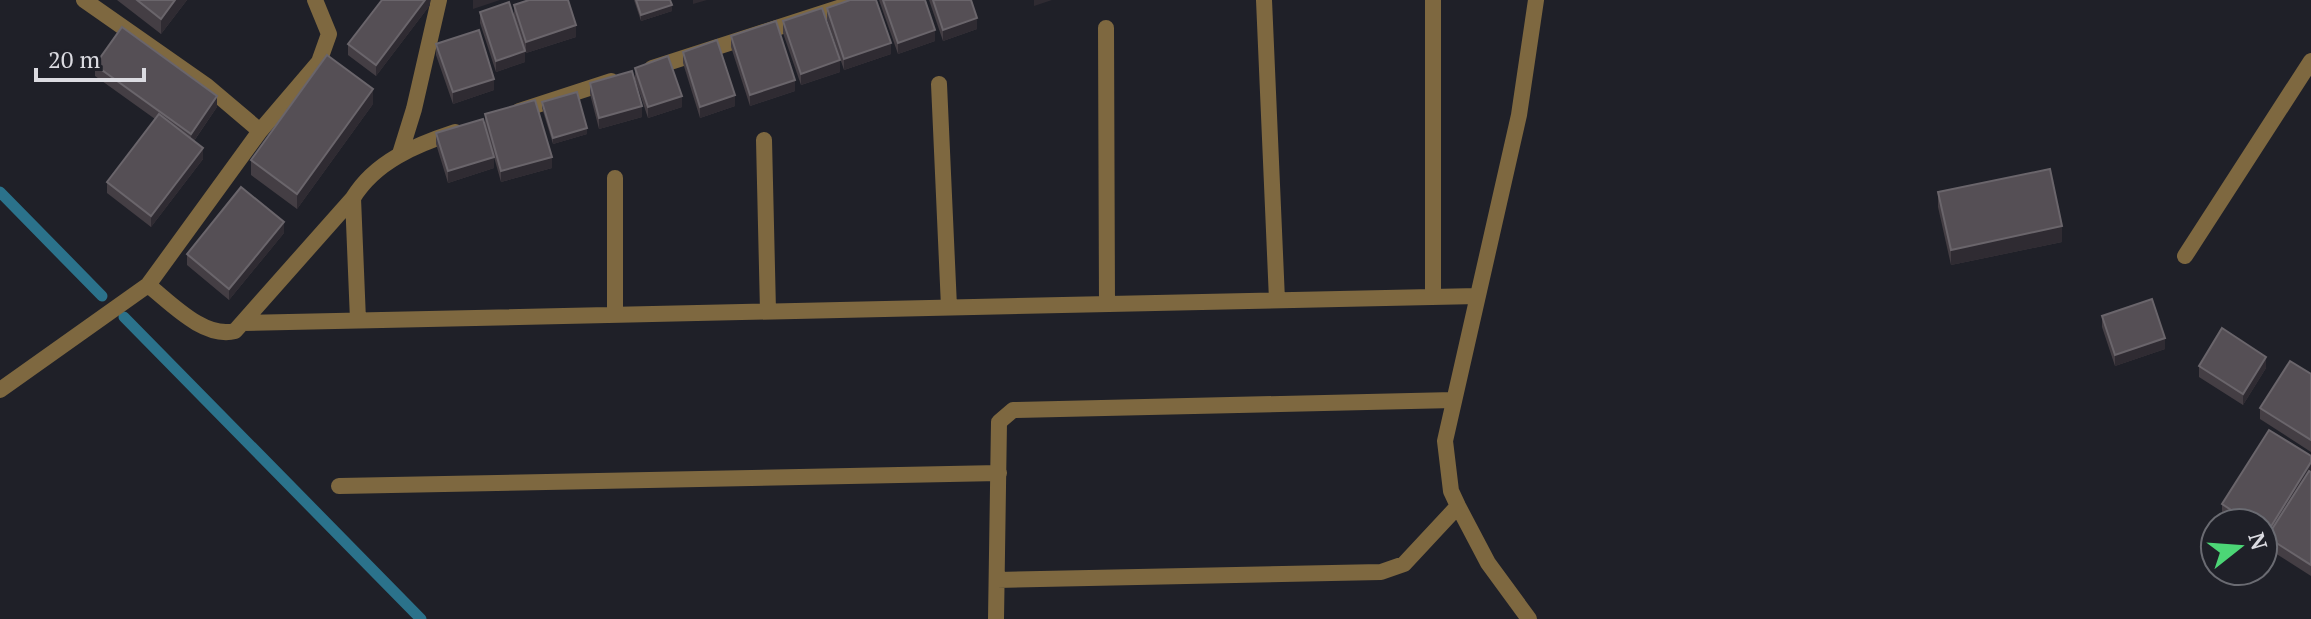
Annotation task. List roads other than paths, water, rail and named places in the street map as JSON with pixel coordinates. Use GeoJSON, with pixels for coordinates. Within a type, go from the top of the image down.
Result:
{"type":"FeatureCollection","features":[{"type":"Feature","properties":{"kind":"street"},"geometry":{"type":"LineString","coordinates":[[84,0],[207,86],[260,131]]}},
{"type":"Feature","properties":{"kind":"street"},"geometry":{"type":"LineString","coordinates":[[0,390],[148,285],[260,131],[319,62],[329,34],[315,0]]}},
{"type":"Feature","properties":{"kind":"street"},"geometry":{"type":"LineString","coordinates":[[400,154],[414,109],[439,0]]}},
{"type":"Feature","properties":{"kind":"street"},"geometry":{"type":"LineString","coordinates":[[502,117],[863,0]]}},
{"type":"Feature","properties":{"kind":"street"},"geometry":{"type":"LineString","coordinates":[[1264,0],[1277,300]]}},
{"type":"Feature","properties":{"kind":"street"},"geometry":{"type":"LineString","coordinates":[[1433,0],[1433,297]]}},
{"type":"Feature","properties":{"kind":"street"},"geometry":{"type":"LineString","coordinates":[[1529,619],[1488,563],[1458,506],[1451,491],[1445,441],[1519,115],[1536,0]]}},
{"type":"Feature","properties":{"kind":"street"},"geometry":{"type":"LineString","coordinates":[[1106,28],[1107,304]]}},
{"type":"Feature","properties":{"kind":"street"},"geometry":{"type":"LineString","coordinates":[[2185,256],[2311,61]]}},
{"type":"Feature","properties":{"kind":"street"},"geometry":{"type":"LineString","coordinates":[[939,84],[949,307]]}},
{"type":"Feature","properties":{"kind":"street"},"geometry":{"type":"LineString","coordinates":[[148,285],[209,329],[225,333],[235,331],[353,198],[364,179],[400,154],[472,126]]}},
{"type":"Feature","properties":{"kind":"street"},"geometry":{"type":"LineString","coordinates":[[764,140],[768,311]]}},
{"type":"Feature","properties":{"kind":"street"},"geometry":{"type":"LineString","coordinates":[[615,178],[615,315]]}},
{"type":"Feature","properties":{"kind":"street"},"geometry":{"type":"LineString","coordinates":[[353,198],[358,320]]}},
{"type":"Feature","properties":{"kind":"street"},"geometry":{"type":"LineString","coordinates":[[243,323],[1478,296]]}},
{"type":"Feature","properties":{"kind":"street"},"geometry":{"type":"LineString","coordinates":[[996,619],[999,422],[1013,410],[1454,400]]}},
{"type":"Feature","properties":{"kind":"street"},"geometry":{"type":"LineString","coordinates":[[339,486],[999,473]]}},
{"type":"Feature","properties":{"kind":"street"},"geometry":{"type":"LineString","coordinates":[[997,580],[1381,572],[1404,564],[1458,506]]}},
{"type":"Feature","properties":{"kind":"waterway"},"geometry":{"type":"LineString","coordinates":[[0,192],[102,296]]}},
{"type":"Feature","properties":{"kind":"waterway"},"geometry":{"type":"LineString","coordinates":[[124,317],[421,619]]}}]}
